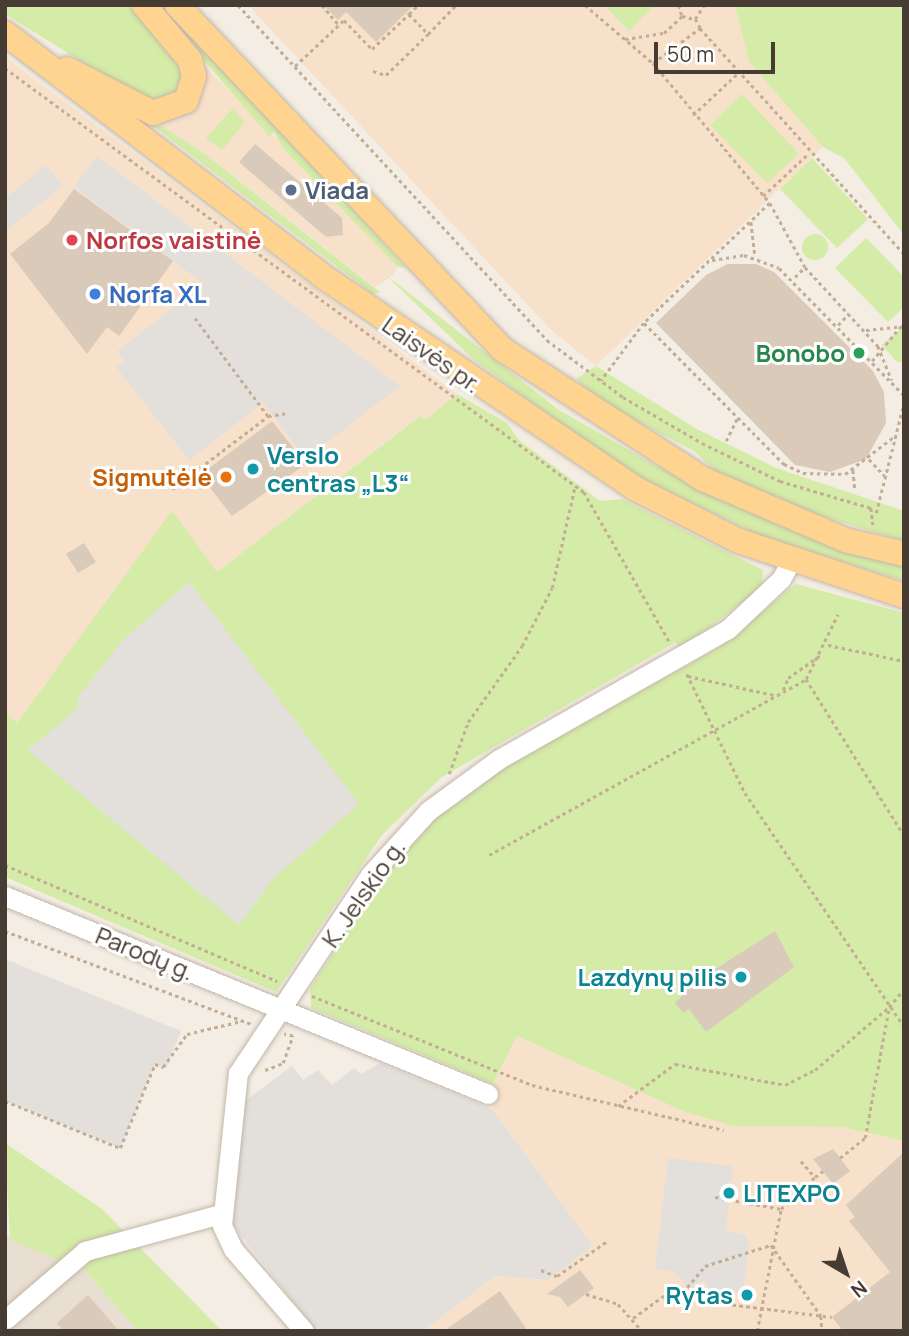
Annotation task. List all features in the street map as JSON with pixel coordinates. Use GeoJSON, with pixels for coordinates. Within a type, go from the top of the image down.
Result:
{"type":"FeatureCollection","features":[{"type":"Feature","properties":{"kind":"main road"},"geometry":{"type":"LineString","coordinates":[[41,58],[115,89],[153,113],[176,108],[192,89],[190,60],[144,5]]}},
{"type":"Feature","properties":{"kind":"main road","name":"Laisvės pr."},"geometry":{"type":"LineString","coordinates":[[177,5],[502,349],[704,479],[845,540],[904,554]]}},
{"type":"Feature","properties":{"kind":"main road","name":"Laisvės pr."},"geometry":{"type":"LineString","coordinates":[[5,33],[461,375],[634,488],[696,523],[790,561],[904,596]]}},
{"type":"Feature","properties":{"kind":"street","name":"K. Jelskio g."},"geometry":{"type":"LineString","coordinates":[[304,1331],[233,1249],[220,1214],[232,1092],[237,1073],[284,1010],[370,876],[440,800],[499,759],[684,668],[759,603],[790,561]]}},
{"type":"Feature","properties":{"kind":"street","name":"Parodų g."},"geometry":{"type":"LineString","coordinates":[[5,895],[488,1094]]}},
{"type":"Feature","properties":{"kind":"street"},"geometry":{"type":"LineString","coordinates":[[6,1319],[85,1251],[220,1214]]}},
{"type":"Feature","properties":{"kind":"path"},"geometry":{"type":"LineString","coordinates":[[238,5],[496,290],[601,381],[702,443],[780,481],[876,513]]}},
{"type":"Feature","properties":{"kind":"path"},"geometry":{"type":"LineString","coordinates":[[322,5],[339,25]]}},
{"type":"Feature","properties":{"kind":"path"},"geometry":{"type":"LineString","coordinates":[[296,66],[344,20],[372,49],[418,5]]}},
{"type":"Feature","properties":{"kind":"path"},"geometry":{"type":"LineString","coordinates":[[373,71],[386,75],[456,5]]}},
{"type":"Feature","properties":{"kind":"path"},"geometry":{"type":"LineString","coordinates":[[585,5],[653,63],[693,115],[770,204],[805,267],[878,346],[893,383]]}},
{"type":"Feature","properties":{"kind":"path"},"geometry":{"type":"LineString","coordinates":[[679,5],[682,16]]}},
{"type":"Feature","properties":{"kind":"path"},"geometry":{"type":"LineString","coordinates":[[695,19],[704,5]]}},
{"type":"Feature","properties":{"kind":"path"},"geometry":{"type":"LineString","coordinates":[[409,14],[428,34]]}},
{"type":"Feature","properties":{"kind":"path"},"geometry":{"type":"LineString","coordinates":[[625,39],[664,33],[682,16]]}},
{"type":"Feature","properties":{"kind":"path"},"geometry":{"type":"LineString","coordinates":[[682,16],[695,19],[737,74],[808,154],[904,254]]}},
{"type":"Feature","properties":{"kind":"path"},"geometry":{"type":"LineString","coordinates":[[653,63],[700,28]]}},
{"type":"Feature","properties":{"kind":"path"},"geometry":{"type":"LineString","coordinates":[[693,115],[737,74]]}},
{"type":"Feature","properties":{"kind":"path"},"geometry":{"type":"LineString","coordinates":[[763,196],[808,154]]}},
{"type":"Feature","properties":{"kind":"path"},"geometry":{"type":"LineString","coordinates":[[601,381],[645,323],[770,204]]}},
{"type":"Feature","properties":{"kind":"path"},"geometry":{"type":"LineString","coordinates":[[751,222],[755,257]]}},
{"type":"Feature","properties":{"kind":"path"},"geometry":{"type":"LineString","coordinates":[[712,261],[755,257],[794,278],[904,394]]}},
{"type":"Feature","properties":{"kind":"path"},"geometry":{"type":"LineString","coordinates":[[794,278],[805,267]]}},
{"type":"Feature","properties":{"kind":"path"},"geometry":{"type":"LineString","coordinates":[[838,325],[849,313]]}},
{"type":"Feature","properties":{"kind":"path"},"geometry":{"type":"LineString","coordinates":[[195,318],[268,416]]}},
{"type":"Feature","properties":{"kind":"path"},"geometry":{"type":"LineString","coordinates":[[645,323],[784,464],[803,473],[853,470],[870,459],[896,435]]}},
{"type":"Feature","properties":{"kind":"path"},"geometry":{"type":"LineString","coordinates":[[865,330],[903,325]]}},
{"type":"Feature","properties":{"kind":"path"},"geometry":{"type":"LineString","coordinates":[[872,361],[878,346],[903,325]]}},
{"type":"Feature","properties":{"kind":"path"},"geometry":{"type":"LineString","coordinates":[[873,526],[904,402]]}},
{"type":"Feature","properties":{"kind":"path"},"geometry":{"type":"LineString","coordinates":[[172,489],[268,416],[286,413]]}},
{"type":"Feature","properties":{"kind":"path"},"geometry":{"type":"LineString","coordinates":[[726,440],[738,417]]}},
{"type":"Feature","properties":{"kind":"path"},"geometry":{"type":"LineString","coordinates":[[870,459],[885,476]]}},
{"type":"Feature","properties":{"kind":"path"},"geometry":{"type":"LineString","coordinates":[[853,470],[855,489]]}},
{"type":"Feature","properties":{"kind":"path"},"geometry":{"type":"LineString","coordinates":[[440,800],[468,722],[522,646],[552,588],[575,486],[684,668],[711,728],[803,886],[904,1026]]}},
{"type":"Feature","properties":{"kind":"path"},"geometry":{"type":"LineString","coordinates":[[489,855],[711,728],[806,679],[827,644],[838,614]]}},
{"type":"Feature","properties":{"kind":"path"},"geometry":{"type":"LineString","coordinates":[[827,644],[904,661]]}},
{"type":"Feature","properties":{"kind":"path"},"geometry":{"type":"LineString","coordinates":[[783,690],[788,678],[820,656]]}},
{"type":"Feature","properties":{"kind":"path"},"geometry":{"type":"LineString","coordinates":[[684,668],[774,695]]}},
{"type":"Feature","properties":{"kind":"path"},"geometry":{"type":"LineString","coordinates":[[806,679],[904,835]]}},
{"type":"Feature","properties":{"kind":"path"},"geometry":{"type":"LineString","coordinates":[[5,865],[485,1068],[618,1106],[724,1130]]}},
{"type":"Feature","properties":{"kind":"path"},"geometry":{"type":"LineString","coordinates":[[5,931],[241,1021],[293,1037],[283,1063],[265,1070]]}},
{"type":"Feature","properties":{"kind":"path"},"geometry":{"type":"LineString","coordinates":[[618,1106],[675,1064],[785,1085],[815,1070],[889,1007],[904,989]]}},
{"type":"Feature","properties":{"kind":"path"},"geometry":{"type":"LineString","coordinates":[[840,1158],[866,1138],[889,1007]]}},
{"type":"Feature","properties":{"kind":"path"},"geometry":{"type":"LineString","coordinates":[[5,1101],[120,1148],[155,1064],[163,1067],[187,1034],[241,1021]]}},
{"type":"Feature","properties":{"kind":"path"},"geometry":{"type":"LineString","coordinates":[[801,1161],[815,1177]]}},
{"type":"Feature","properties":{"kind":"path"},"geometry":{"type":"LineString","coordinates":[[757,1331],[771,1245],[781,1209],[823,1171]]}},
{"type":"Feature","properties":{"kind":"path"},"geometry":{"type":"LineString","coordinates":[[715,1197],[781,1209]]}},
{"type":"Feature","properties":{"kind":"path"},"geometry":{"type":"LineString","coordinates":[[541,1270],[557,1276],[606,1242]]}},
{"type":"Feature","properties":{"kind":"path"},"geometry":{"type":"LineString","coordinates":[[678,1298],[705,1266],[771,1245]]}},
{"type":"Feature","properties":{"kind":"path"},"geometry":{"type":"LineString","coordinates":[[771,1245],[821,1316],[822,1331]]}},
{"type":"Feature","properties":{"kind":"path"},"geometry":{"type":"LineString","coordinates":[[568,1270],[572,1276]]}},
{"type":"Feature","properties":{"kind":"path"},"geometry":{"type":"LineString","coordinates":[[586,1294],[618,1304],[642,1331]]}},
{"type":"Feature","properties":{"kind":"path"},"geometry":{"type":"LineString","coordinates":[[633,1318],[663,1296],[832,1317]]}},
{"type":"Feature","properties":{"kind":"shaded area"},"geometry":{"type":"Polygon","coordinates":[[[248,5],[735,5],[749,62],[823,147],[596,366],[552,331],[248,5]]]}},
{"type":"Feature","properties":{"kind":"shaded area"},"geometry":{"type":"Polygon","coordinates":[[[5,57],[457,394],[424,421],[419,416],[217,572],[172,512],[17,724],[5,713],[5,57]]]}},
{"type":"Feature","properties":{"kind":"shaded area"},"geometry":{"type":"Polygon","coordinates":[[[196,57],[368,232],[398,267],[392,276],[375,287],[205,154],[140,113],[196,57]]]}},
{"type":"Feature","properties":{"kind":"shaded area"},"geometry":{"type":"Polygon","coordinates":[[[97,156],[400,386],[306,459],[263,403],[189,460],[116,367],[124,361],[117,351],[204,284],[74,187],[97,156]]]}},
{"type":"Feature","properties":{"kind":"shaded area"},"geometry":{"type":"Polygon","coordinates":[[[46,165],[63,186],[5,232],[5,198],[46,165]]]}},
{"type":"Feature","properties":{"kind":"shaded area"},"geometry":{"type":"Polygon","coordinates":[[[189,582],[359,804],[273,879],[239,925],[28,750],[78,708],[77,699],[122,641],[189,582]]]}},
{"type":"Feature","properties":{"kind":"shaded area"},"geometry":{"type":"Polygon","coordinates":[[[5,959],[181,1031],[166,1068],[155,1064],[120,1148],[5,1101],[5,959]]]}},
{"type":"Feature","properties":{"kind":"shaded area","name":"LITEXPO"},"geometry":{"type":"Polygon","coordinates":[[[517,1036],[685,1112],[733,1126],[842,1127],[904,1141],[904,1331],[423,1331],[495,1276],[548,1280],[593,1246],[492,1109],[493,1084],[517,1036]]]}},
{"type":"Feature","properties":{"kind":"shaded area"},"geometry":{"type":"Polygon","coordinates":[[[380,1063],[492,1109],[593,1246],[548,1280],[495,1276],[423,1331],[316,1331],[233,1225],[242,1103],[292,1066],[303,1080],[318,1070],[332,1085],[354,1068],[361,1074],[380,1063]]]}},
{"type":"Feature","properties":{"kind":"shaded area"},"geometry":{"type":"Polygon","coordinates":[[[668,1158],[733,1166],[726,1232],[745,1234],[749,1243],[743,1294],[710,1290],[704,1280],[688,1289],[675,1272],[655,1269],[668,1158]]]}},
{"type":"Feature","properties":{"kind":"shaded area"},"geometry":{"type":"Polygon","coordinates":[[[5,1235],[84,1270],[138,1331],[5,1331],[5,1235]]]}},
{"type":"Feature","properties":{"kind":"green space"},"geometry":{"type":"Polygon","coordinates":[[[5,5],[133,5],[185,69],[177,97],[147,102],[5,14],[5,5]]]}},
{"type":"Feature","properties":{"kind":"green space"},"geometry":{"type":"Polygon","coordinates":[[[156,5],[165,5],[406,268],[398,267],[282,147],[274,132],[269,136],[156,5]]]}},
{"type":"Feature","properties":{"kind":"green space"},"geometry":{"type":"Polygon","coordinates":[[[604,5],[655,5],[629,31],[604,5]]]}},
{"type":"Feature","properties":{"kind":"green space"},"geometry":{"type":"Polygon","coordinates":[[[735,5],[904,5],[904,235],[844,158],[823,147],[749,62],[735,5]]]}},
{"type":"Feature","properties":{"kind":"green space"},"geometry":{"type":"Polygon","coordinates":[[[742,94],[799,154],[767,183],[710,125],[742,94]]]}},
{"type":"Feature","properties":{"kind":"green space"},"geometry":{"type":"Polygon","coordinates":[[[113,95],[205,154],[380,292],[373,294],[113,95]]]}},
{"type":"Feature","properties":{"kind":"green space"},"geometry":{"type":"Polygon","coordinates":[[[233,108],[245,122],[222,150],[206,138],[233,108]]]}},
{"type":"Feature","properties":{"kind":"green space"},"geometry":{"type":"Polygon","coordinates":[[[812,158],[868,219],[837,248],[780,189],[812,158]]]}},
{"type":"Feature","properties":{"kind":"green space"},"geometry":{"type":"Polygon","coordinates":[[[815,234],[824,238],[828,247],[824,256],[815,260],[806,256],[802,247],[806,238],[815,234]]]}},
{"type":"Feature","properties":{"kind":"green space"},"geometry":{"type":"Polygon","coordinates":[[[866,238],[904,277],[904,307],[888,322],[835,268],[866,238]]]}},
{"type":"Feature","properties":{"kind":"green space"},"geometry":{"type":"Polygon","coordinates":[[[386,275],[559,410],[662,469],[785,526],[904,564],[904,581],[761,536],[619,467],[473,359],[386,275]]]}},
{"type":"Feature","properties":{"kind":"green space"},"geometry":{"type":"Polygon","coordinates":[[[902,328],[904,362],[897,362],[882,345],[902,328]]]}},
{"type":"Feature","properties":{"kind":"green space"},"geometry":{"type":"Polygon","coordinates":[[[596,366],[695,428],[776,468],[904,511],[904,541],[801,510],[718,474],[694,451],[606,405],[576,379],[596,366]]]}},
{"type":"Feature","properties":{"kind":"green space"},"geometry":{"type":"Polygon","coordinates":[[[457,394],[507,423],[520,441],[600,501],[622,499],[763,570],[762,587],[680,650],[676,642],[442,777],[382,835],[276,992],[5,877],[5,713],[17,723],[172,511],[217,572],[420,416],[425,420],[457,394]]]}},
{"type":"Feature","properties":{"kind":"green space"},"geometry":{"type":"Polygon","coordinates":[[[796,584],[904,613],[904,1141],[842,1127],[733,1126],[685,1112],[517,1036],[493,1084],[311,1008],[310,989],[387,871],[426,825],[492,774],[715,650],[796,584]]]}},
{"type":"Feature","properties":{"kind":"green space"},"geometry":{"type":"Polygon","coordinates":[[[5,1143],[102,1209],[222,1331],[138,1331],[84,1270],[10,1240],[5,1143]]]}},
{"type":"Feature","properties":{"kind":"building"},"geometry":{"type":"Polygon","coordinates":[[[323,5],[414,5],[376,42],[346,12],[338,20],[323,5]]]}},
{"type":"Feature","properties":{"kind":"building","name":"Viada"},"geometry":{"type":"Polygon","coordinates":[[[255,144],[342,218],[343,235],[326,237],[239,162],[255,144]]]}},
{"type":"Feature","properties":{"kind":"building","name":"Norfa XL"},"geometry":{"type":"Polygon","coordinates":[[[74,189],[173,261],[119,336],[107,327],[87,354],[10,254],[49,223],[74,189]]]}},
{"type":"Feature","properties":{"kind":"building"},"geometry":{"type":"Polygon","coordinates":[[[728,264],[756,264],[774,272],[873,371],[884,392],[886,423],[866,459],[830,472],[795,465],[656,323],[706,275],[728,264]]]}},
{"type":"Feature","properties":{"kind":"building","name":"Verslo centras „L3“"},"geometry":{"type":"Polygon","coordinates":[[[272,421],[306,464],[232,516],[200,475],[272,421]]]}},
{"type":"Feature","properties":{"kind":"building"},"geometry":{"type":"Polygon","coordinates":[[[84,543],[96,562],[78,573],[66,554],[84,543]]]}},
{"type":"Feature","properties":{"kind":"building","name":"Lazdynų pilis"},"geometry":{"type":"Polygon","coordinates":[[[775,931],[794,967],[706,1032],[689,1009],[683,1013],[675,1003],[695,982],[775,931]]]}},
{"type":"Feature","properties":{"kind":"building"},"geometry":{"type":"Polygon","coordinates":[[[833,1149],[850,1171],[833,1184],[813,1159],[833,1149]]]}},
{"type":"Feature","properties":{"kind":"building"},"geometry":{"type":"Polygon","coordinates":[[[904,1152],[904,1331],[843,1331],[832,1317],[890,1272],[849,1221],[855,1217],[846,1205],[904,1152]]]}},
{"type":"Feature","properties":{"kind":"building"},"geometry":{"type":"Polygon","coordinates":[[[580,1270],[594,1288],[568,1307],[560,1297],[547,1294],[580,1270]]]}},
{"type":"Feature","properties":{"kind":"building"},"geometry":{"type":"Polygon","coordinates":[[[500,1291],[528,1331],[444,1331],[500,1291]]]}},
{"type":"Feature","properties":{"kind":"building"},"geometry":{"type":"Polygon","coordinates":[[[88,1295],[119,1331],[63,1331],[57,1323],[88,1295]]]}},
{"type":"Feature","properties":{"kind":"place","name":"Viada"},"geometry":{"type":"Point","coordinates":[291,190]}},
{"type":"Feature","properties":{"kind":"place","name":"Norfos vaistinė"},"geometry":{"type":"Point","coordinates":[72,240]}},
{"type":"Feature","properties":{"kind":"place","name":"Norfa XL"},"geometry":{"type":"Point","coordinates":[95,294]}},
{"type":"Feature","properties":{"kind":"place","name":"Bonobo"},"geometry":{"type":"Point","coordinates":[859,353]}},
{"type":"Feature","properties":{"kind":"place","name":"Verslo centras „L3“"},"geometry":{"type":"Point","coordinates":[253,469]}},
{"type":"Feature","properties":{"kind":"place","name":"Sigmutėlė"},"geometry":{"type":"Point","coordinates":[226,477]}},
{"type":"Feature","properties":{"kind":"place","name":"Lazdynų pilis"},"geometry":{"type":"Point","coordinates":[741,977]}},
{"type":"Feature","properties":{"kind":"place","name":"LITEXPO"},"geometry":{"type":"Point","coordinates":[729,1193]}},
{"type":"Feature","properties":{"kind":"place","name":"Rytas"},"geometry":{"type":"Point","coordinates":[747,1295]}}]}
